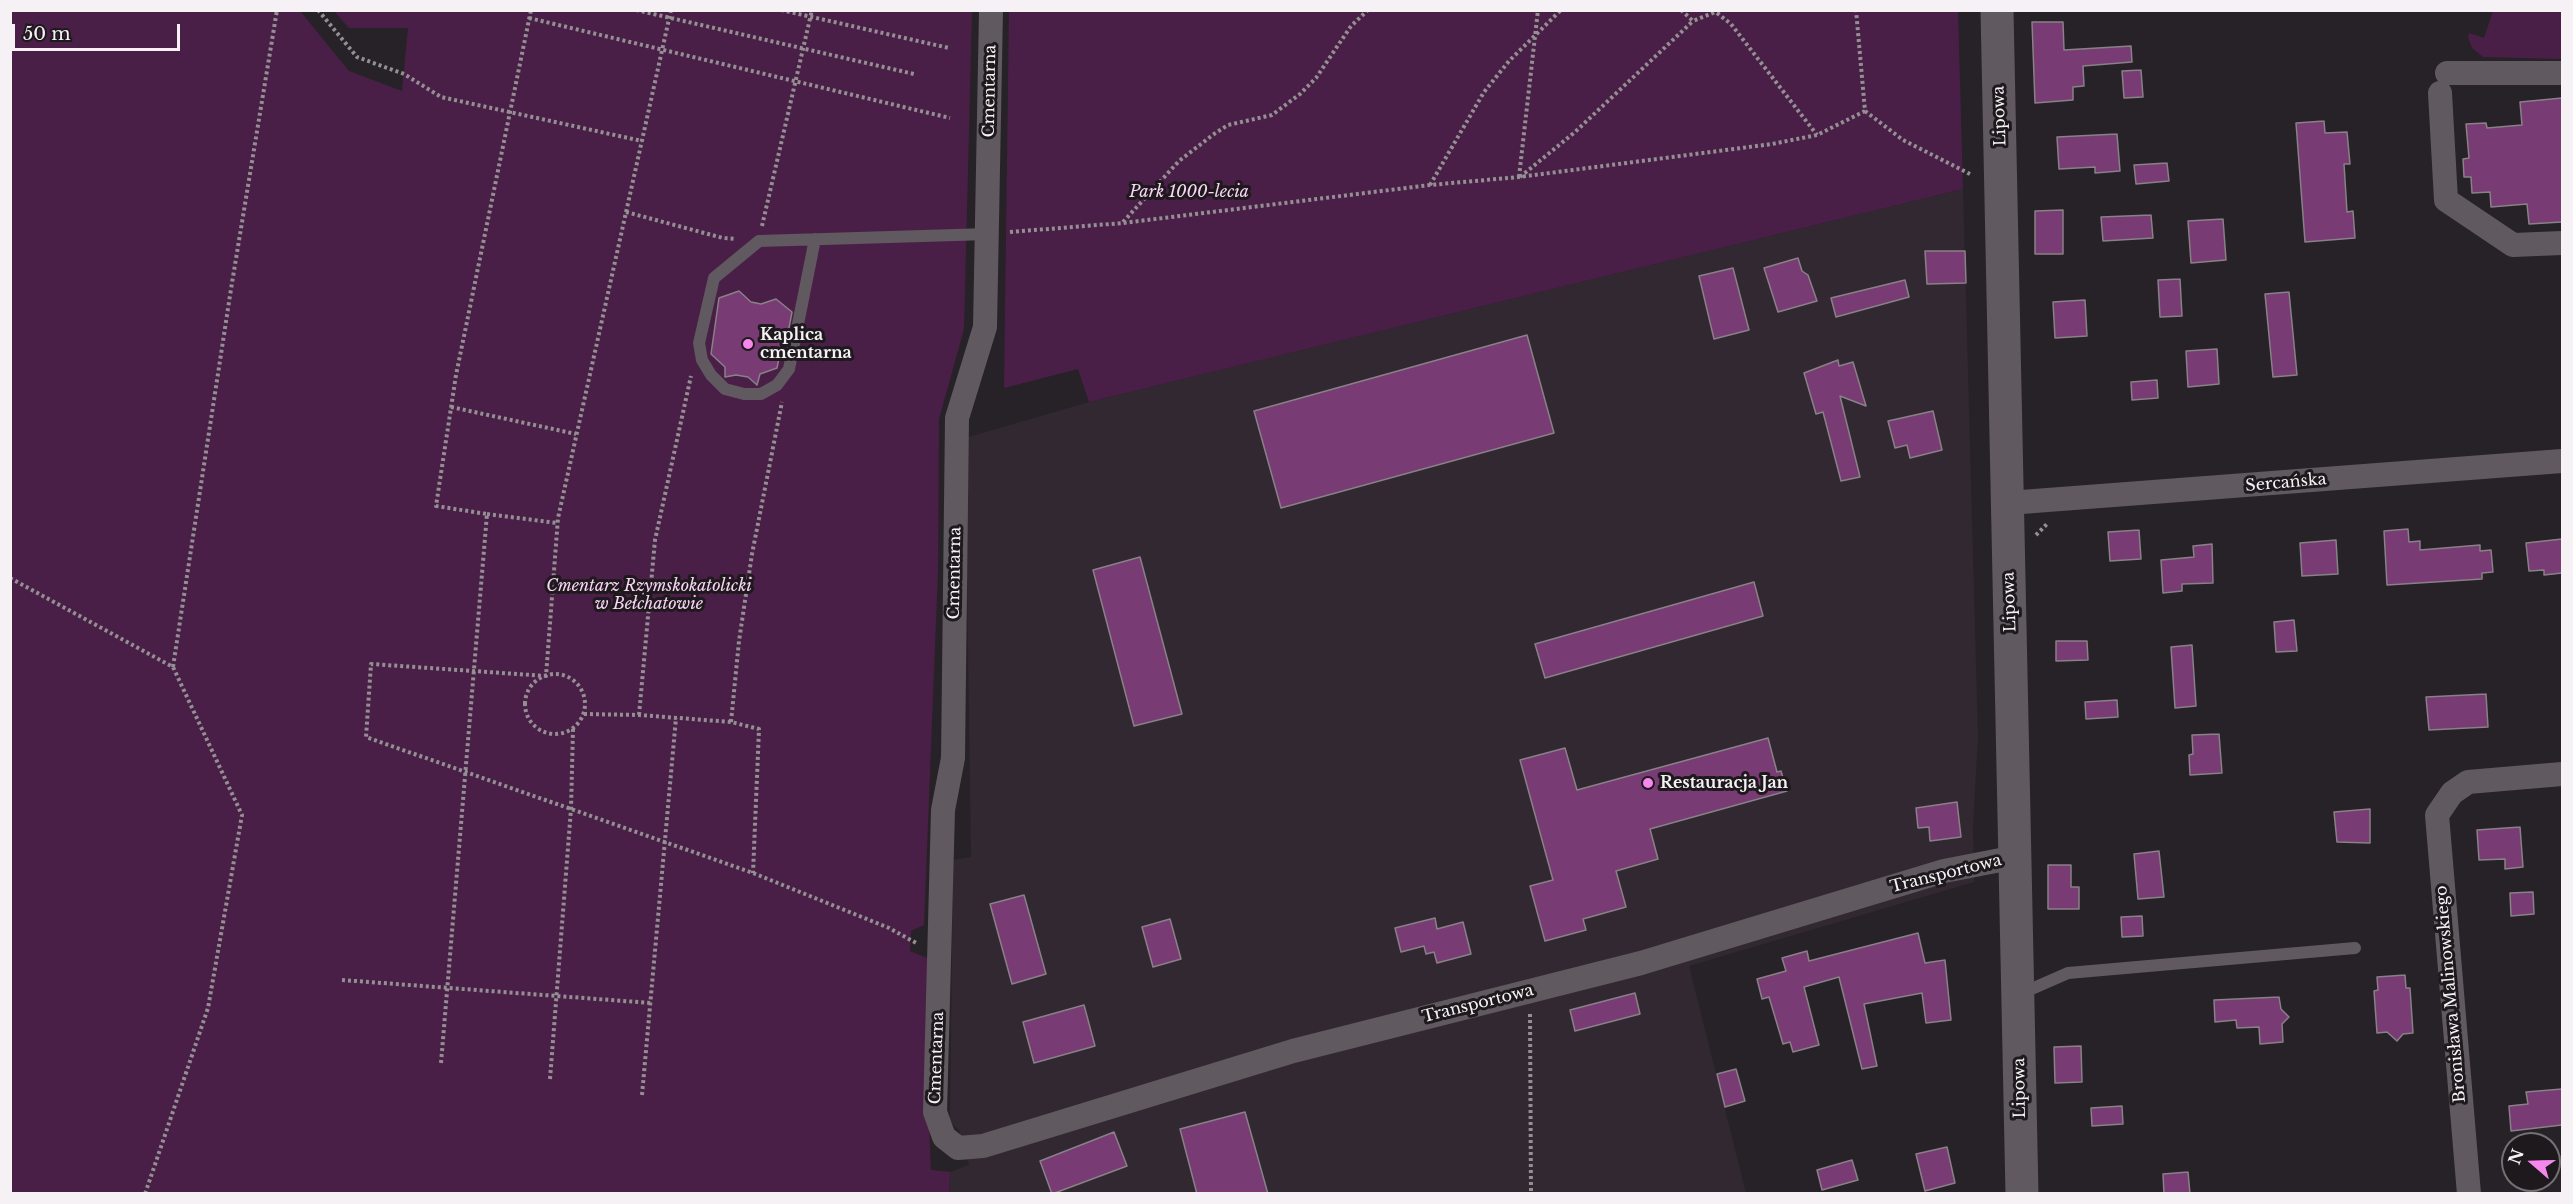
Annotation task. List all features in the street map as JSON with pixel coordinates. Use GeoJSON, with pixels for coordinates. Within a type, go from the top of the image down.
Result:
{"type":"FeatureCollection","features":[{"type":"Feature","properties":{"kind":"main road","name":"Lipowa"},"geometry":{"type":"LineString","coordinates":[[1997,10],[2022,1194]]}},
{"type":"Feature","properties":{"kind":"street","name":"Cmentarna"},"geometry":{"type":"LineString","coordinates":[[944,1137],[935,1112],[941,954],[943,810],[953,758],[957,418],[985,327],[991,10]]}},
{"type":"Feature","properties":{"kind":"street"},"geometry":{"type":"LineString","coordinates":[[2562,73],[2444,83],[2446,200],[2513,245],[2562,243]]}},
{"type":"Feature","properties":{"kind":"street","name":"Sercańska"},"geometry":{"type":"LineString","coordinates":[[2008,503],[2562,461]]}},
{"type":"Feature","properties":{"kind":"street","name":"Bronisława Malinowskiego"},"geometry":{"type":"LineString","coordinates":[[2469,1194],[2437,825],[2440,808],[2457,789],[2475,780],[2562,774]]}},
{"type":"Feature","properties":{"kind":"street","name":"Transportowa"},"geometry":{"type":"LineString","coordinates":[[944,1137],[958,1148],[983,1146],[1293,1051],[1641,963],[1944,871],[2016,857]]}},
{"type":"Feature","properties":{"kind":"lane"},"geometry":{"type":"LineString","coordinates":[[816,239],[789,369],[777,385],[761,394],[744,394],[725,389],[711,375],[702,360],[699,343],[714,278],[759,241],[816,239],[988,234]]}},
{"type":"Feature","properties":{"kind":"lane"},"geometry":{"type":"LineString","coordinates":[[2019,994],[2068,974],[2355,948]]}},
{"type":"Feature","properties":{"kind":"path"},"geometry":{"type":"LineString","coordinates":[[145,1194],[208,1008],[242,815],[173,667],[231,289],[277,10]]}},
{"type":"Feature","properties":{"kind":"path"},"geometry":{"type":"LineString","coordinates":[[318,10],[357,57],[404,74],[441,97],[642,141]]}},
{"type":"Feature","properties":{"kind":"path"},"geometry":{"type":"LineString","coordinates":[[531,10],[508,112],[451,407],[436,506],[557,523]]}},
{"type":"Feature","properties":{"kind":"path"},"geometry":{"type":"LineString","coordinates":[[636,10],[914,74]]}},
{"type":"Feature","properties":{"kind":"path"},"geometry":{"type":"LineString","coordinates":[[546,676],[557,523],[672,10]]}},
{"type":"Feature","properties":{"kind":"path"},"geometry":{"type":"LineString","coordinates":[[781,10],[949,48]]}},
{"type":"Feature","properties":{"kind":"path"},"geometry":{"type":"LineString","coordinates":[[626,212],[723,238],[759,241],[812,10]]}},
{"type":"Feature","properties":{"kind":"path"},"geometry":{"type":"LineString","coordinates":[[1123,223],[1179,161],[1214,134],[1228,126],[1272,115],[1300,94],[1316,78],[1351,26],[1368,10]]}},
{"type":"Feature","properties":{"kind":"path"},"geometry":{"type":"LineString","coordinates":[[1519,177],[1538,10]]}},
{"type":"Feature","properties":{"kind":"path"},"geometry":{"type":"LineString","coordinates":[[1430,185],[1484,92],[1509,61],[1561,10]]}},
{"type":"Feature","properties":{"kind":"path"},"geometry":{"type":"LineString","coordinates":[[1681,10],[1693,21]]}},
{"type":"Feature","properties":{"kind":"path"},"geometry":{"type":"LineString","coordinates":[[1856,10],[1865,111],[1902,140],[1970,174]]}},
{"type":"Feature","properties":{"kind":"path"},"geometry":{"type":"LineString","coordinates":[[1519,177],[1575,132],[1693,21],[1718,12],[1731,24],[1817,135]]}},
{"type":"Feature","properties":{"kind":"path"},"geometry":{"type":"LineString","coordinates":[[529,18],[663,52],[796,80],[950,118]]}},
{"type":"Feature","properties":{"kind":"path"},"geometry":{"type":"LineString","coordinates":[[988,234],[1123,223],[1430,185],[1519,177],[1772,144],[1817,135],[1865,111]]}},
{"type":"Feature","properties":{"kind":"path"},"geometry":{"type":"LineString","coordinates":[[639,715],[655,540],[699,343]]}},
{"type":"Feature","properties":{"kind":"path"},"geometry":{"type":"LineString","coordinates":[[731,722],[739,641],[752,554],[789,369]]}},
{"type":"Feature","properties":{"kind":"path"},"geometry":{"type":"LineString","coordinates":[[451,407],[576,434]]}},
{"type":"Feature","properties":{"kind":"path"},"geometry":{"type":"LineString","coordinates":[[441,1063],[487,513]]}},
{"type":"Feature","properties":{"kind":"path"},"geometry":{"type":"LineString","coordinates":[[10,578],[173,667]]}},
{"type":"Feature","properties":{"kind":"path"},"geometry":{"type":"LineString","coordinates":[[546,676],[537,680],[526,697],[528,718],[542,732],[563,734],[573,729],[584,714],[585,705],[580,687],[565,676],[371,664],[366,737],[753,873],[889,928],[941,954]]}},
{"type":"Feature","properties":{"kind":"path"},"geometry":{"type":"LineString","coordinates":[[584,714],[676,717],[731,722],[759,729],[753,873]]}},
{"type":"Feature","properties":{"kind":"path"},"geometry":{"type":"LineString","coordinates":[[642,1095],[676,717]]}},
{"type":"Feature","properties":{"kind":"path"},"geometry":{"type":"LineString","coordinates":[[550,1079],[571,809],[573,729]]}},
{"type":"Feature","properties":{"kind":"path"},"geometry":{"type":"LineString","coordinates":[[342,980],[651,1004]]}},
{"type":"Feature","properties":{"kind":"path"},"geometry":{"type":"LineString","coordinates":[[1529,991],[1531,1194]]}},
{"type":"Feature","properties":{"kind":"shaded area"},"geometry":{"type":"Polygon","coordinates":[[[1963,189],[1978,738],[1973,825],[1974,882],[1689,966],[1746,1193],[949,1194],[950,1172],[969,1165],[959,1130],[950,1122],[953,860],[971,857],[965,438],[1089,402],[1963,189]]]}},
{"type":"Feature","properties":{"kind":"green space","name":"Cmentarz Rzymskokatolicki w Bełchatowie"},"geometry":{"type":"Polygon","coordinates":[[[10,11],[300,11],[349,71],[402,91],[408,28],[349,28],[334,11],[972,11],[964,329],[939,419],[938,569],[924,925],[911,931],[910,951],[932,960],[929,1126],[931,1170],[950,1172],[949,1193],[11,1193],[10,11]]]}},
{"type":"Feature","properties":{"kind":"green space","name":"Park 1000-lecia"},"geometry":{"type":"Polygon","coordinates":[[[1009,11],[1958,11],[1963,189],[1089,402],[1078,369],[1004,388],[1009,11]]]}},
{"type":"Feature","properties":{"kind":"green space"},"geometry":{"type":"Polygon","coordinates":[[[2493,11],[2562,11],[2562,59],[2483,57],[2472,48],[2468,37],[2469,33],[2484,38],[2493,11]]]}},
{"type":"Feature","properties":{"kind":"building"},"geometry":{"type":"Polygon","coordinates":[[[2032,22],[2063,22],[2064,50],[2131,46],[2132,62],[2083,66],[2084,86],[2073,87],[2073,100],[2035,103],[2032,22]]]}},
{"type":"Feature","properties":{"kind":"building"},"geometry":{"type":"Polygon","coordinates":[[[2141,70],[2143,97],[2124,98],[2122,71],[2141,70]]]}},
{"type":"Feature","properties":{"kind":"building"},"geometry":{"type":"Polygon","coordinates":[[[2562,98],[2562,222],[2529,224],[2527,204],[2491,207],[2490,192],[2472,193],[2471,177],[2464,177],[2463,159],[2469,158],[2466,124],[2486,123],[2487,128],[2522,125],[2520,102],[2562,98]]]}},
{"type":"Feature","properties":{"kind":"building"},"geometry":{"type":"Polygon","coordinates":[[[2324,121],[2325,133],[2347,132],[2350,164],[2344,164],[2347,212],[2353,211],[2355,238],[2305,242],[2296,123],[2324,121]]]}},
{"type":"Feature","properties":{"kind":"building"},"geometry":{"type":"Polygon","coordinates":[[[2117,134],[2120,171],[2095,173],[2095,167],[2059,169],[2057,137],[2117,134]]]}},
{"type":"Feature","properties":{"kind":"building"},"geometry":{"type":"Polygon","coordinates":[[[2167,163],[2169,181],[2136,184],[2134,165],[2167,163]]]}},
{"type":"Feature","properties":{"kind":"building"},"geometry":{"type":"Polygon","coordinates":[[[2063,210],[2063,254],[2035,254],[2035,211],[2063,210]]]}},
{"type":"Feature","properties":{"kind":"building"},"geometry":{"type":"Polygon","coordinates":[[[2151,215],[2153,238],[2103,241],[2101,217],[2151,215]]]}},
{"type":"Feature","properties":{"kind":"building"},"geometry":{"type":"Polygon","coordinates":[[[2223,219],[2226,260],[2191,263],[2188,221],[2223,219]]]}},
{"type":"Feature","properties":{"kind":"building"},"geometry":{"type":"Polygon","coordinates":[[[1925,251],[1965,251],[1966,283],[1927,284],[1925,251]]]}},
{"type":"Feature","properties":{"kind":"building"},"geometry":{"type":"Polygon","coordinates":[[[1798,258],[1802,271],[1808,275],[1817,301],[1778,312],[1764,268],[1798,258]]]}},
{"type":"Feature","properties":{"kind":"building"},"geometry":{"type":"Polygon","coordinates":[[[1733,268],[1749,330],[1714,339],[1699,276],[1733,268]]]}},
{"type":"Feature","properties":{"kind":"building"},"geometry":{"type":"Polygon","coordinates":[[[2180,279],[2182,316],[2160,317],[2158,280],[2180,279]]]}},
{"type":"Feature","properties":{"kind":"building"},"geometry":{"type":"Polygon","coordinates":[[[1905,280],[1909,297],[1836,317],[1831,298],[1905,280]]]}},
{"type":"Feature","properties":{"kind":"building","name":"Kaplica cmentarna"},"geometry":{"type":"Polygon","coordinates":[[[739,291],[751,302],[761,304],[776,299],[792,312],[788,333],[784,334],[777,368],[760,374],[757,385],[748,377],[736,375],[725,377],[725,367],[711,354],[719,298],[739,291]]]}},
{"type":"Feature","properties":{"kind":"building"},"geometry":{"type":"Polygon","coordinates":[[[2289,292],[2297,375],[2273,377],[2265,294],[2289,292]]]}},
{"type":"Feature","properties":{"kind":"building"},"geometry":{"type":"Polygon","coordinates":[[[2085,300],[2087,336],[2055,338],[2053,302],[2085,300]]]}},
{"type":"Feature","properties":{"kind":"building"},"geometry":{"type":"Polygon","coordinates":[[[1527,335],[1554,433],[1281,508],[1254,411],[1527,335]]]}},
{"type":"Feature","properties":{"kind":"building"},"geometry":{"type":"Polygon","coordinates":[[[2217,349],[2219,384],[2188,387],[2186,351],[2217,349]]]}},
{"type":"Feature","properties":{"kind":"building"},"geometry":{"type":"Polygon","coordinates":[[[1838,360],[1839,366],[1853,362],[1866,406],[1840,396],[1860,477],[1841,481],[1823,412],[1816,414],[1804,373],[1838,360]]]}},
{"type":"Feature","properties":{"kind":"building"},"geometry":{"type":"Polygon","coordinates":[[[2157,380],[2158,398],[2132,400],[2131,382],[2157,380]]]}},
{"type":"Feature","properties":{"kind":"building"},"geometry":{"type":"Polygon","coordinates":[[[1933,411],[1942,450],[1910,458],[1907,445],[1895,448],[1888,421],[1933,411]]]}},
{"type":"Feature","properties":{"kind":"building"},"geometry":{"type":"Polygon","coordinates":[[[2408,529],[2409,542],[2420,541],[2420,550],[2480,545],[2480,551],[2491,550],[2493,572],[2482,573],[2482,579],[2387,585],[2384,531],[2408,529]]]}},
{"type":"Feature","properties":{"kind":"building"},"geometry":{"type":"Polygon","coordinates":[[[2139,530],[2141,559],[2110,561],[2108,532],[2139,530]]]}},
{"type":"Feature","properties":{"kind":"building"},"geometry":{"type":"Polygon","coordinates":[[[2562,539],[2562,573],[2544,575],[2544,570],[2529,571],[2526,543],[2562,539]]]}},
{"type":"Feature","properties":{"kind":"building"},"geometry":{"type":"Polygon","coordinates":[[[2336,540],[2338,574],[2302,576],[2300,543],[2336,540]]]}},
{"type":"Feature","properties":{"kind":"building"},"geometry":{"type":"Polygon","coordinates":[[[2212,544],[2213,583],[2182,584],[2182,591],[2163,593],[2161,560],[2194,557],[2193,546],[2212,544]]]}},
{"type":"Feature","properties":{"kind":"building"},"geometry":{"type":"Polygon","coordinates":[[[1140,557],[1182,714],[1134,726],[1093,570],[1140,557]]]}},
{"type":"Feature","properties":{"kind":"building"},"geometry":{"type":"Polygon","coordinates":[[[1754,582],[1763,616],[1545,678],[1535,644],[1754,582]]]}},
{"type":"Feature","properties":{"kind":"building"},"geometry":{"type":"Polygon","coordinates":[[[2294,620],[2297,651],[2276,652],[2274,622],[2294,620]]]}},
{"type":"Feature","properties":{"kind":"building"},"geometry":{"type":"Polygon","coordinates":[[[2056,641],[2087,641],[2088,660],[2056,661],[2056,641]]]}},
{"type":"Feature","properties":{"kind":"building"},"geometry":{"type":"Polygon","coordinates":[[[2192,645],[2196,706],[2175,708],[2171,647],[2192,645]]]}},
{"type":"Feature","properties":{"kind":"building"},"geometry":{"type":"Polygon","coordinates":[[[2486,694],[2488,727],[2429,730],[2426,697],[2486,694]]]}},
{"type":"Feature","properties":{"kind":"building"},"geometry":{"type":"Polygon","coordinates":[[[2117,700],[2118,717],[2086,719],[2085,702],[2117,700]]]}},
{"type":"Feature","properties":{"kind":"building"},"geometry":{"type":"Polygon","coordinates":[[[2219,734],[2222,773],[2190,775],[2189,755],[2193,754],[2192,735],[2219,734]]]}},
{"type":"Feature","properties":{"kind":"building"},"geometry":{"type":"Polygon","coordinates":[[[1768,738],[1777,772],[1781,771],[1787,791],[1650,829],[1658,859],[1616,871],[1626,907],[1583,919],[1586,930],[1545,941],[1530,886],[1553,880],[1520,760],[1565,748],[1577,790],[1768,738]]]}},
{"type":"Feature","properties":{"kind":"building"},"geometry":{"type":"Polygon","coordinates":[[[1957,802],[1961,837],[1930,841],[1929,827],[1918,828],[1916,808],[1957,802]]]}},
{"type":"Feature","properties":{"kind":"building"},"geometry":{"type":"Polygon","coordinates":[[[2370,809],[2370,843],[2337,842],[2334,812],[2370,809]]]}},
{"type":"Feature","properties":{"kind":"building"},"geometry":{"type":"Polygon","coordinates":[[[2520,827],[2523,867],[2505,869],[2505,859],[2479,860],[2477,830],[2520,827]]]}},
{"type":"Feature","properties":{"kind":"building"},"geometry":{"type":"Polygon","coordinates":[[[2159,851],[2164,897],[2138,899],[2134,854],[2159,851]]]}},
{"type":"Feature","properties":{"kind":"building"},"geometry":{"type":"Polygon","coordinates":[[[2048,865],[2071,865],[2071,887],[2079,887],[2079,909],[2048,909],[2048,865]]]}},
{"type":"Feature","properties":{"kind":"building"},"geometry":{"type":"Polygon","coordinates":[[[2533,892],[2534,914],[2511,916],[2510,893],[2533,892]]]}},
{"type":"Feature","properties":{"kind":"building"},"geometry":{"type":"Polygon","coordinates":[[[1024,895],[1046,974],[1012,984],[990,904],[1024,895]]]}},
{"type":"Feature","properties":{"kind":"building"},"geometry":{"type":"Polygon","coordinates":[[[2142,916],[2143,936],[2122,937],[2121,917],[2142,916]]]}},
{"type":"Feature","properties":{"kind":"building"},"geometry":{"type":"Polygon","coordinates":[[[1435,918],[1437,929],[1463,922],[1471,954],[1437,963],[1434,952],[1426,954],[1424,946],[1401,952],[1395,928],[1435,918]]]}},
{"type":"Feature","properties":{"kind":"building"},"geometry":{"type":"Polygon","coordinates":[[[1170,919],[1181,959],[1153,967],[1142,927],[1170,919]]]}},
{"type":"Feature","properties":{"kind":"building"},"geometry":{"type":"Polygon","coordinates":[[[1918,933],[1925,963],[1945,960],[1951,1020],[1926,1023],[1922,993],[1864,1004],[1877,1066],[1862,1069],[1839,977],[1804,987],[1819,1045],[1793,1052],[1790,1042],[1783,1044],[1769,997],[1762,999],[1757,979],[1786,971],[1782,958],[1807,951],[1809,961],[1918,933]]]}},
{"type":"Feature","properties":{"kind":"building"},"geometry":{"type":"Polygon","coordinates":[[[2405,975],[2406,988],[2410,988],[2413,1033],[2403,1034],[2397,1041],[2387,1032],[2377,1033],[2374,991],[2378,990],[2377,977],[2405,975]]]}},
{"type":"Feature","properties":{"kind":"building"},"geometry":{"type":"Polygon","coordinates":[[[1635,993],[1640,1014],[1575,1031],[1570,1010],[1635,993]]]}},
{"type":"Feature","properties":{"kind":"building"},"geometry":{"type":"Polygon","coordinates":[[[2279,997],[2281,1009],[2289,1017],[2282,1024],[2283,1042],[2260,1044],[2259,1027],[2237,1028],[2236,1020],[2215,1022],[2214,1000],[2279,997]]]}},
{"type":"Feature","properties":{"kind":"building"},"geometry":{"type":"Polygon","coordinates":[[[1084,1005],[1095,1046],[1034,1063],[1023,1022],[1084,1005]]]}},
{"type":"Feature","properties":{"kind":"building"},"geometry":{"type":"Polygon","coordinates":[[[2081,1046],[2082,1082],[2055,1083],[2054,1047],[2081,1046]]]}},
{"type":"Feature","properties":{"kind":"building"},"geometry":{"type":"Polygon","coordinates":[[[1736,1069],[1745,1101],[1725,1107],[1717,1074],[1736,1069]]]}},
{"type":"Feature","properties":{"kind":"building"},"geometry":{"type":"Polygon","coordinates":[[[2562,1089],[2562,1125],[2511,1131],[2509,1106],[2528,1104],[2526,1092],[2562,1089]]]}},
{"type":"Feature","properties":{"kind":"building"},"geometry":{"type":"Polygon","coordinates":[[[2122,1106],[2123,1124],[2092,1126],[2091,1108],[2122,1106]]]}},
{"type":"Feature","properties":{"kind":"building"},"geometry":{"type":"Polygon","coordinates":[[[1245,1112],[1268,1194],[1197,1194],[1180,1129],[1245,1112]]]}},
{"type":"Feature","properties":{"kind":"building"},"geometry":{"type":"Polygon","coordinates":[[[1114,1132],[1127,1166],[1052,1194],[1040,1161],[1114,1132]]]}},
{"type":"Feature","properties":{"kind":"building"},"geometry":{"type":"Polygon","coordinates":[[[1947,1147],[1955,1183],[1925,1191],[1916,1154],[1947,1147]]]}},
{"type":"Feature","properties":{"kind":"building"},"geometry":{"type":"Polygon","coordinates":[[[1852,1160],[1858,1180],[1822,1190],[1817,1170],[1852,1160]]]}},
{"type":"Feature","properties":{"kind":"building"},"geometry":{"type":"Polygon","coordinates":[[[2188,1172],[2190,1194],[2164,1194],[2163,1174],[2188,1172]]]}},
{"type":"Feature","properties":{"kind":"place","name":"Kaplica cmentarna"},"geometry":{"type":"Point","coordinates":[748,344]}},
{"type":"Feature","properties":{"kind":"place","name":"Restauracja Jan"},"geometry":{"type":"Point","coordinates":[1648,783]}}]}
